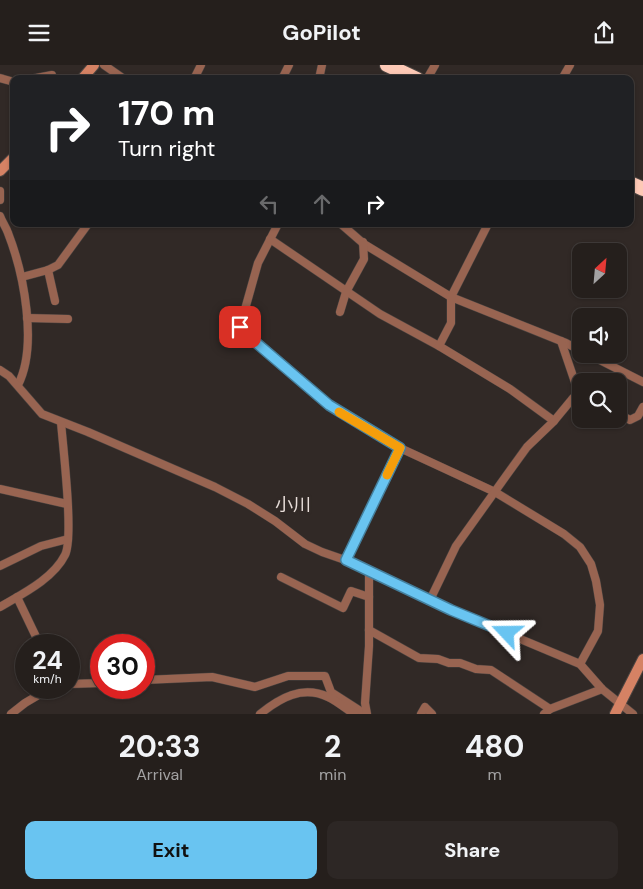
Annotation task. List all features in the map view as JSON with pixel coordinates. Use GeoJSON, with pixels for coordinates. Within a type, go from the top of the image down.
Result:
{"type":"FeatureCollection","features":[{"type":"Feature","properties":{"kind":"highway"},"geometry":{"type":"LineString","coordinates":[[387,65],[408,75]]}},
{"type":"Feature","properties":{"kind":"street"},"geometry":{"type":"LineString","coordinates":[[85,75],[94,65]]}},
{"type":"Feature","properties":{"kind":"street"},"geometry":{"type":"LineString","coordinates":[[104,65],[118,75]]}},
{"type":"Feature","properties":{"kind":"street"},"geometry":{"type":"LineString","coordinates":[[0,171],[10,161]]}},
{"type":"Feature","properties":{"kind":"street"},"geometry":{"type":"LineString","coordinates":[[0,191],[0,200]]}},
{"type":"Feature","properties":{"kind":"street"},"geometry":{"type":"LineString","coordinates":[[0,216],[8,232],[22,277],[27,318],[29,347],[26,363],[18,385]]}},
{"type":"Feature","properties":{"kind":"street"},"geometry":{"type":"LineString","coordinates":[[22,277],[48,270],[58,265],[86,227]]}},
{"type":"Feature","properties":{"kind":"street"},"geometry":{"type":"LineString","coordinates":[[276,227],[258,263],[240,327],[329,405],[400,448],[495,492],[566,536],[580,547],[591,564],[600,605],[598,631],[580,664]]}},
{"type":"Feature","properties":{"kind":"street"},"geometry":{"type":"LineString","coordinates":[[344,227],[362,242],[452,297],[572,346]]}},
{"type":"Feature","properties":{"kind":"street"},"geometry":{"type":"LineString","coordinates":[[439,346],[451,323],[452,297],[487,227]]}},
{"type":"Feature","properties":{"kind":"street"},"geometry":{"type":"LineString","coordinates":[[270,239],[380,314],[439,346],[510,389],[554,421]]}},
{"type":"Feature","properties":{"kind":"street"},"geometry":{"type":"LineString","coordinates":[[340,312],[346,292],[364,259],[362,242]]}},
{"type":"Feature","properties":{"kind":"street"},"geometry":{"type":"LineString","coordinates":[[48,270],[56,301]]}},
{"type":"Feature","properties":{"kind":"street"},"geometry":{"type":"LineString","coordinates":[[27,318],[68,319]]}},
{"type":"Feature","properties":{"kind":"street"},"geometry":{"type":"LineString","coordinates":[[561,341],[572,373]]}},
{"type":"Feature","properties":{"kind":"street"},"geometry":{"type":"LineString","coordinates":[[606,363],[643,382]]}},
{"type":"Feature","properties":{"kind":"street"},"geometry":{"type":"LineString","coordinates":[[0,370],[18,385],[42,414],[215,487],[261,513],[305,544],[346,560],[430,600],[580,664],[617,709],[633,714]]}},
{"type":"Feature","properties":{"kind":"street"},"geometry":{"type":"LineString","coordinates":[[430,600],[456,546],[526,447],[554,421],[572,399]]}},
{"type":"Feature","properties":{"kind":"street"},"geometry":{"type":"LineString","coordinates":[[627,418],[630,420],[638,416],[643,407]]}},
{"type":"Feature","properties":{"kind":"street"},"geometry":{"type":"LineString","coordinates":[[0,607],[41,581],[58,566],[68,546],[61,422]]}},
{"type":"Feature","properties":{"kind":"street"},"geometry":{"type":"LineString","coordinates":[[346,560],[400,448]]}},
{"type":"Feature","properties":{"kind":"street"},"geometry":{"type":"LineString","coordinates":[[0,489],[67,504]]}},
{"type":"Feature","properties":{"kind":"street"},"geometry":{"type":"LineString","coordinates":[[0,566],[41,546],[68,539]]}},
{"type":"Feature","properties":{"kind":"street"},"geometry":{"type":"LineString","coordinates":[[367,714],[365,703],[369,630],[369,572]]}},
{"type":"Feature","properties":{"kind":"street"},"geometry":{"type":"LineString","coordinates":[[281,577],[343,608],[351,591],[368,597]]}},
{"type":"Feature","properties":{"kind":"street"},"geometry":{"type":"LineString","coordinates":[[17,597],[35,634]]}},
{"type":"Feature","properties":{"kind":"street"},"geometry":{"type":"LineString","coordinates":[[369,630],[419,658],[438,659],[450,663],[460,663],[476,669],[491,670],[547,711],[602,689]]}},
{"type":"Feature","properties":{"kind":"street"},"geometry":{"type":"LineString","coordinates":[[617,709],[643,659]]}},
{"type":"Feature","properties":{"kind":"street"},"geometry":{"type":"LineString","coordinates":[[155,680],[212,677],[255,687],[288,676],[325,676],[331,692],[359,710],[360,714]]}},
{"type":"Feature","properties":{"kind":"street"},"geometry":{"type":"LineString","coordinates":[[260,714],[277,701],[289,695],[310,693],[327,697],[354,714]]}},
{"type":"Feature","properties":{"kind":"street"},"geometry":{"type":"LineString","coordinates":[[11,714],[32,699]]}},
{"type":"Feature","properties":{"kind":"street"},"geometry":{"type":"LineString","coordinates":[[421,714],[425,707],[432,714]]}},
{"type":"Feature","properties":{"kind":"slow traffic"},"geometry":{"type":"LineString","coordinates":[[339,412],[400,448],[387,475]]}},
{"type":"Feature","properties":{"kind":"district","name":"小川"},"geometry":{"type":"Point","coordinates":[293,505]}},
{"type":"Feature","properties":{"kind":"route"},"geometry":{"type":"LineString","coordinates":[[240,327],[329,405],[400,448],[346,560],[451,610],[507,633]]}}]}
